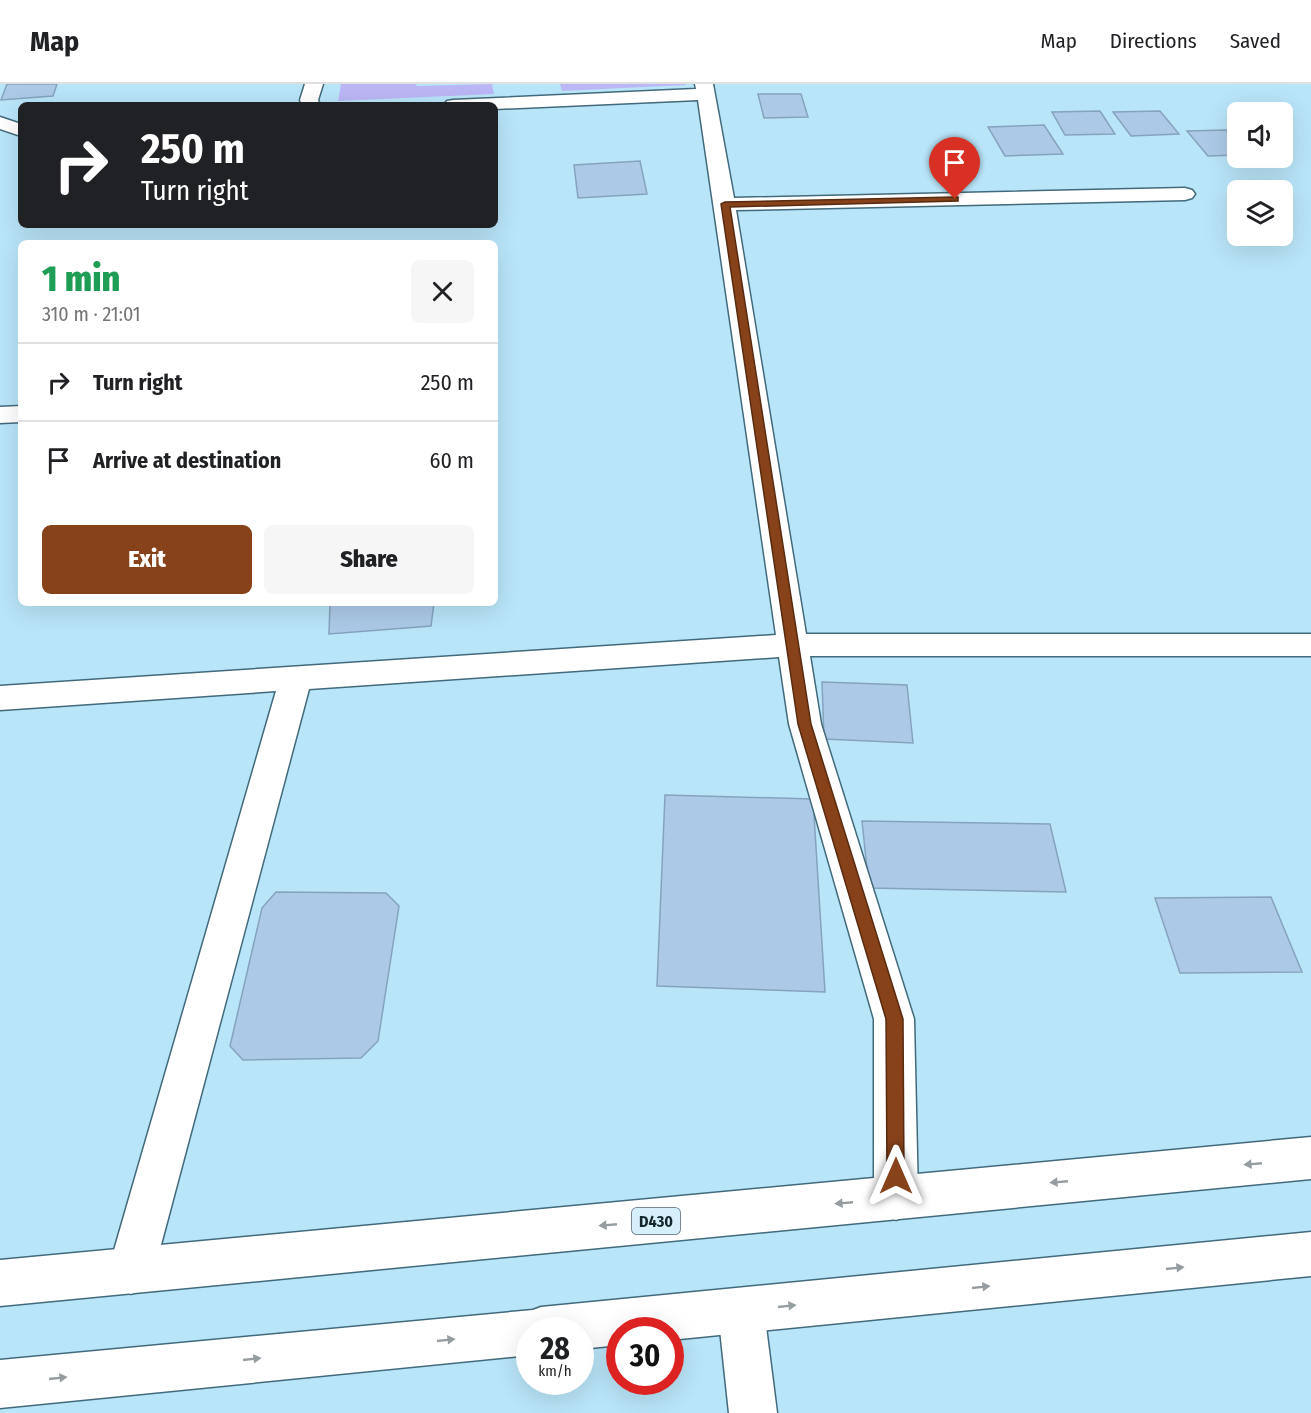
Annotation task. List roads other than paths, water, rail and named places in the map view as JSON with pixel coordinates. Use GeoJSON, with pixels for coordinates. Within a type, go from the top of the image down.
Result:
{"type":"FeatureCollection","features":[{"type":"Feature","properties":{"kind":"main road"},"geometry":{"type":"LineString","coordinates":[[309,102],[314,84]]}},
{"type":"Feature","properties":{"kind":"main road"},"geometry":{"type":"LineString","coordinates":[[498,102],[705,89],[725,204],[805,724],[894,1019],[896,1198]]}},
{"type":"Feature","properties":{"kind":"main road"},"geometry":{"type":"LineString","coordinates":[[0,123],[18,129]]}},
{"type":"Feature","properties":{"kind":"main road"},"geometry":{"type":"LineString","coordinates":[[725,204],[1185,194]]}},
{"type":"Feature","properties":{"kind":"main road"},"geometry":{"type":"LineString","coordinates":[[0,415],[18,414]]}},
{"type":"Feature","properties":{"kind":"main road"},"geometry":{"type":"LineString","coordinates":[[0,698],[792,645],[1311,645]]}},
{"type":"Feature","properties":{"kind":"main road"},"geometry":{"type":"LineString","coordinates":[[131,1270],[296,678]]}},
{"type":"Feature","properties":{"kind":"main road","name":"D430"},"geometry":{"type":"LineString","coordinates":[[0,1283],[1311,1158]]}},
{"type":"Feature","properties":{"kind":"main road"},"geometry":{"type":"LineString","coordinates":[[594,1325],[1311,1254]]}},
{"type":"Feature","properties":{"kind":"main road"},"geometry":{"type":"LineString","coordinates":[[741,1311],[753,1413]]}},
{"type":"Feature","properties":{"kind":"main road"},"geometry":{"type":"LineString","coordinates":[[0,1384],[516,1333]]}}]}
